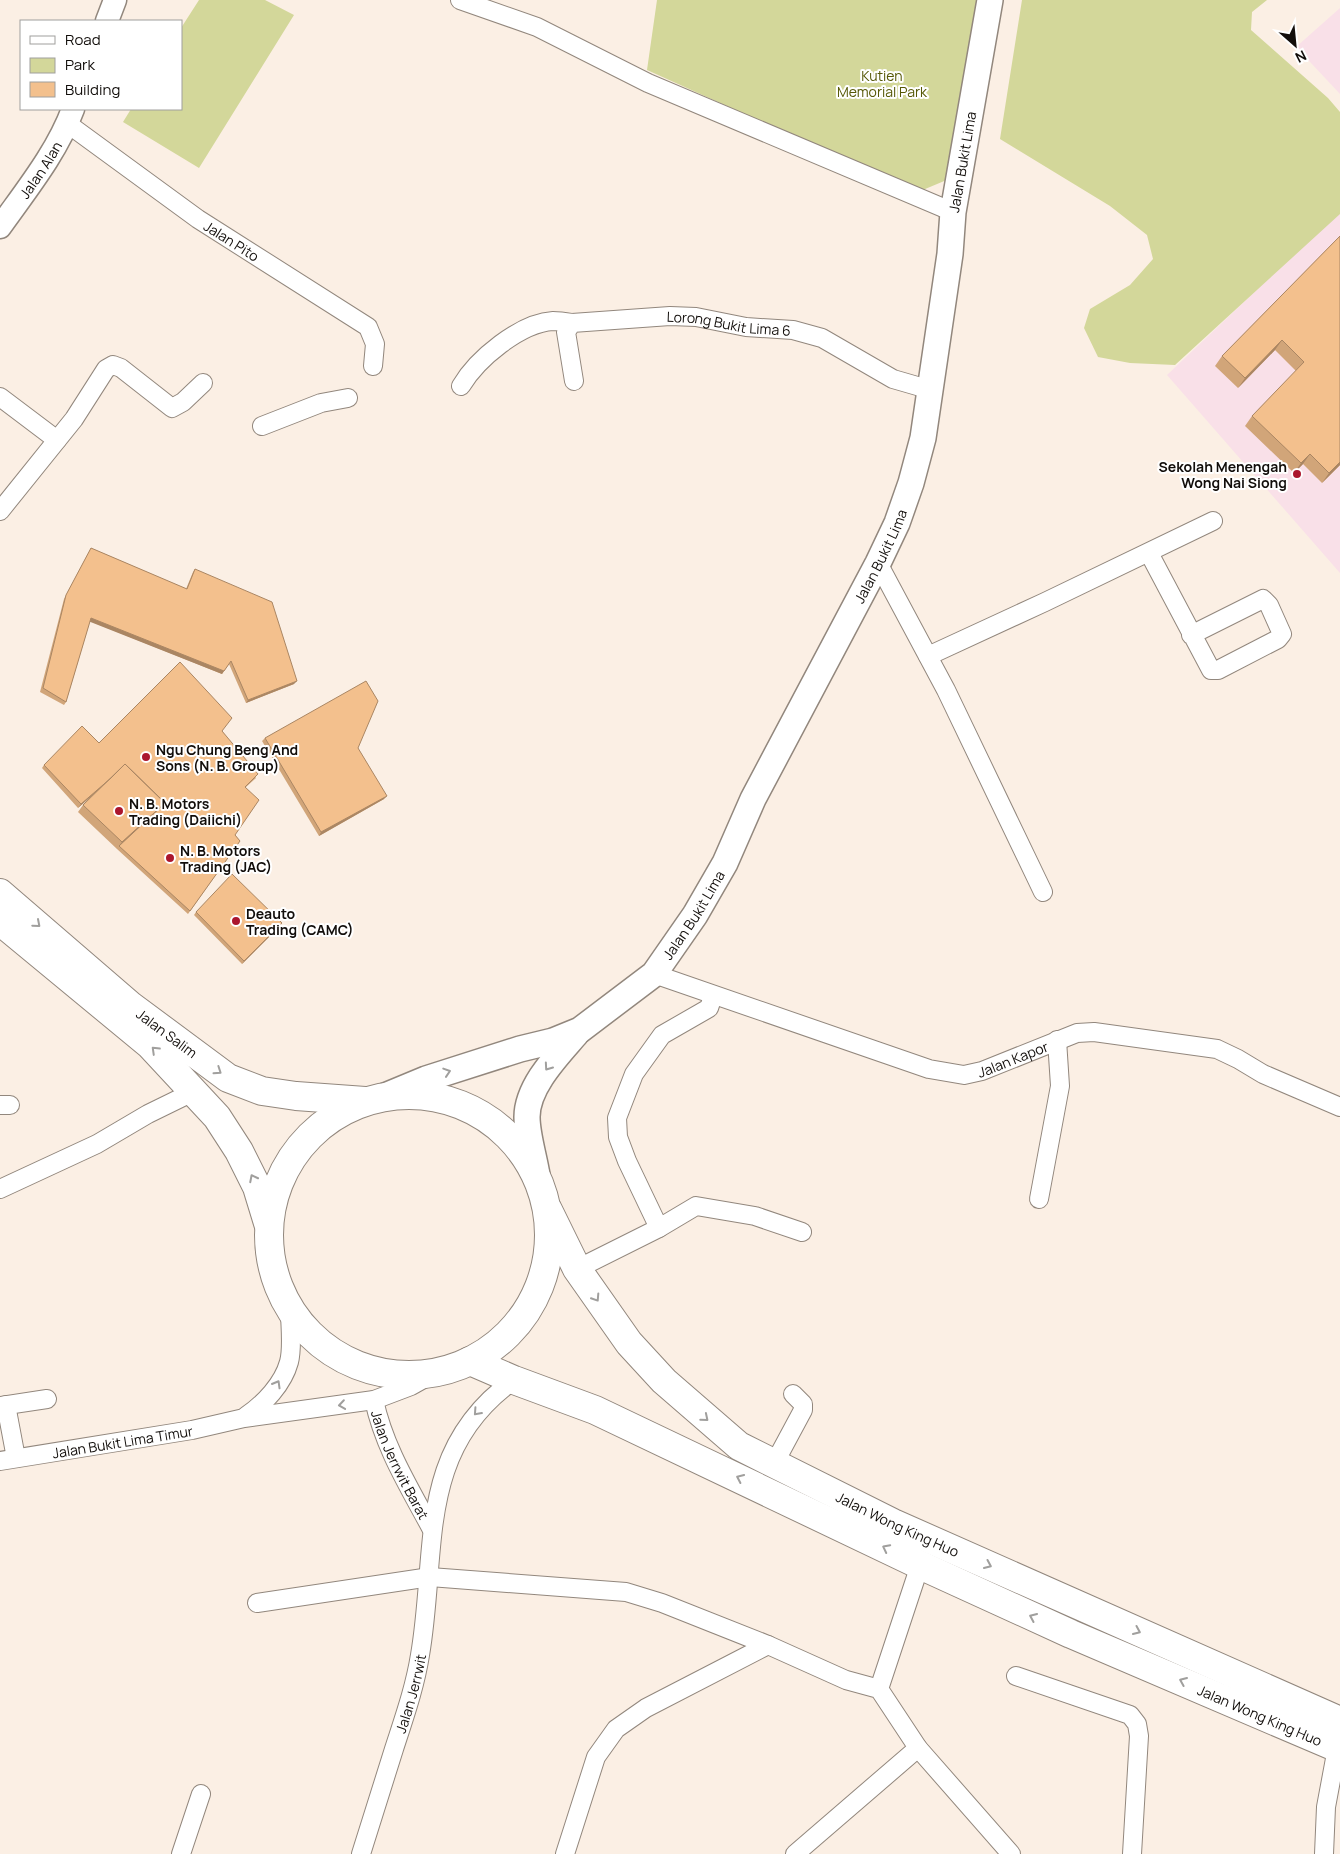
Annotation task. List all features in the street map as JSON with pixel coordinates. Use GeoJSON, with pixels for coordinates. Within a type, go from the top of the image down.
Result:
{"type":"FeatureCollection","features":[{"type":"Feature","properties":{"kind":"main road","name":"Jalan Bukit Lima"},"geometry":{"type":"LineString","coordinates":[[580,1030],[654,974],[695,915],[725,863],[753,799],[878,563],[897,523],[911,483],[923,438],[950,254],[953,212],[990,0]]}},
{"type":"Feature","properties":{"kind":"main road","name":"Jalan Salim"},"geometry":{"type":"LineString","coordinates":[[0,893],[131,1006],[228,1078],[262,1091],[296,1096],[376,1099],[422,1095],[458,1103],[490,1119],[517,1144],[537,1175],[548,1210]]}},
{"type":"Feature","properties":{"kind":"main road","name":"Jalan Salim"},"geometry":{"type":"LineString","coordinates":[[0,921],[150,1046],[195,1091],[217,1117],[239,1151],[257,1187],[269,1224]]}},
{"type":"Feature","properties":{"kind":"main road"},"geometry":{"type":"LineString","coordinates":[[548,1210],[548,1255],[534,1298],[507,1335],[470,1361],[436,1372],[403,1375],[362,1366],[338,1356],[312,1336],[290,1311],[277,1284],[270,1254],[269,1224],[278,1184],[299,1147],[330,1119],[426,1079],[520,1048],[553,1041],[580,1030]]}},
{"type":"Feature","properties":{"kind":"main road"},"geometry":{"type":"LineString","coordinates":[[537,1175],[527,1116],[534,1090],[548,1066],[580,1030]]}},
{"type":"Feature","properties":{"kind":"main road","name":"Jalan Wong King Huo"},"geometry":{"type":"LineString","coordinates":[[548,1210],[577,1269],[629,1343],[664,1381],[738,1446],[1339,1739]]}},
{"type":"Feature","properties":{"kind":"main road","name":"Jalan Wong King Huo"},"geometry":{"type":"LineString","coordinates":[[470,1361],[514,1380],[595,1410],[920,1565],[1071,1634],[1339,1739]]}},
{"type":"Feature","properties":{"kind":"street"},"geometry":{"type":"LineString","coordinates":[[107,20],[115,0]]}},
{"type":"Feature","properties":{"kind":"street"},"geometry":{"type":"LineString","coordinates":[[460,0],[537,27],[648,83],[953,212]]}},
{"type":"Feature","properties":{"kind":"street","name":"Jalan Alan"},"geometry":{"type":"LineString","coordinates":[[0,227],[40,172],[71,116]]}},
{"type":"Feature","properties":{"kind":"street","name":"Jalan Pito"},"geometry":{"type":"LineString","coordinates":[[71,116],[198,219],[368,327],[375,344],[373,366]]}},
{"type":"Feature","properties":{"kind":"street","name":"Lorong Bukit Lima 6"},"geometry":{"type":"LineString","coordinates":[[461,386],[476,366],[513,336],[548,322],[572,323],[679,316],[696,317],[746,327],[793,330],[822,338],[893,379],[931,390]]}},
{"type":"Feature","properties":{"kind":"street"},"geometry":{"type":"LineString","coordinates":[[572,323],[566,332],[574,381]]}},
{"type":"Feature","properties":{"kind":"street"},"geometry":{"type":"LineString","coordinates":[[0,511],[57,440],[106,370],[113,365],[121,368],[172,408],[183,402],[203,383]]}},
{"type":"Feature","properties":{"kind":"street"},"geometry":{"type":"LineString","coordinates":[[0,396],[57,440]]}},
{"type":"Feature","properties":{"kind":"street"},"geometry":{"type":"LineString","coordinates":[[262,426],[321,403],[348,398]]}},
{"type":"Feature","properties":{"kind":"street"},"geometry":{"type":"LineString","coordinates":[[928,656],[1149,553],[1212,521]]}},
{"type":"Feature","properties":{"kind":"street"},"geometry":{"type":"LineString","coordinates":[[1149,553],[1192,635],[1211,670],[1218,670],[1278,639],[1282,634],[1269,605],[1263,599],[1192,635]]}},
{"type":"Feature","properties":{"kind":"street"},"geometry":{"type":"LineString","coordinates":[[878,563],[928,656],[1043,892]]}},
{"type":"Feature","properties":{"kind":"street","name":"Jalan Kapor"},"geometry":{"type":"LineString","coordinates":[[654,974],[929,1069],[964,1075],[982,1071],[1077,1033],[1094,1032],[1216,1049],[1238,1059],[1263,1074],[1340,1106]]}},
{"type":"Feature","properties":{"kind":"street"},"geometry":{"type":"LineString","coordinates":[[659,1228],[627,1161],[618,1136],[617,1118],[634,1074],[646,1054],[662,1035],[709,1008],[714,996]]}},
{"type":"Feature","properties":{"kind":"street"},"geometry":{"type":"LineString","coordinates":[[1039,1199],[1060,1086],[1057,1040]]}},
{"type":"Feature","properties":{"kind":"street"},"geometry":{"type":"LineString","coordinates":[[0,1189],[97,1144],[148,1114],[195,1091]]}},
{"type":"Feature","properties":{"kind":"street"},"geometry":{"type":"LineString","coordinates":[[577,1269],[659,1228],[696,1206],[755,1216],[802,1232]]}},
{"type":"Feature","properties":{"kind":"street","name":"Jalan Bukit Lima Timur"},"geometry":{"type":"LineString","coordinates":[[244,1418],[262,1406],[275,1389],[290,1362],[290,1311]]}},
{"type":"Feature","properties":{"kind":"street","name":"Jalan Bukit Lima Timur"},"geometry":{"type":"LineString","coordinates":[[8,1460],[192,1430],[244,1418],[374,1400],[411,1386],[436,1372]]}},
{"type":"Feature","properties":{"kind":"street","name":"Jalan Jerrwit"},"geometry":{"type":"LineString","coordinates":[[361,1854],[408,1705],[420,1655],[430,1577],[431,1528],[444,1474],[453,1448],[470,1420],[493,1395],[514,1380]]}},
{"type":"Feature","properties":{"kind":"street"},"geometry":{"type":"LineString","coordinates":[[774,1464],[803,1410],[803,1404],[793,1394]]}},
{"type":"Feature","properties":{"kind":"street"},"geometry":{"type":"LineString","coordinates":[[8,1460],[3,1406],[47,1399]]}},
{"type":"Feature","properties":{"kind":"street","name":"Jalan Jerrwit Barat"},"geometry":{"type":"LineString","coordinates":[[374,1400],[379,1424],[389,1448],[431,1528]]}},
{"type":"Feature","properties":{"kind":"street"},"geometry":{"type":"LineString","coordinates":[[879,1690],[920,1565]]}},
{"type":"Feature","properties":{"kind":"street"},"geometry":{"type":"LineString","coordinates":[[257,1603],[430,1577],[626,1592],[662,1602],[768,1645],[846,1680],[879,1690],[918,1748],[1011,1854]]}},
{"type":"Feature","properties":{"kind":"street"},"geometry":{"type":"LineString","coordinates":[[565,1854],[596,1757],[616,1729],[646,1708],[768,1645]]}},
{"type":"Feature","properties":{"kind":"street"},"geometry":{"type":"LineString","coordinates":[[1016,1676],[1130,1715],[1137,1724],[1139,1736],[1132,1854]]}},
{"type":"Feature","properties":{"kind":"street"},"geometry":{"type":"LineString","coordinates":[[1324,1854],[1326,1807],[1339,1739]]}},
{"type":"Feature","properties":{"kind":"street"},"geometry":{"type":"LineString","coordinates":[[795,1854],[918,1748]]}},
{"type":"Feature","properties":{"kind":"street"},"geometry":{"type":"LineString","coordinates":[[181,1854],[200,1794]]}},
{"type":"Feature","properties":{"kind":"shaded area"},"geometry":{"type":"Polygon","coordinates":[[[1340,8],[1340,94],[1296,47],[1340,8]]]}},
{"type":"Feature","properties":{"kind":"shaded area","name":"Sekolah Menengah Wong Nai Siong"},"geometry":{"type":"Polygon","coordinates":[[[1340,211],[1340,573],[1167,375],[1340,211]]]}},
{"type":"Feature","properties":{"kind":"green space"},"geometry":{"type":"Polygon","coordinates":[[[199,0],[265,0],[294,15],[199,168],[123,122],[130,110],[182,110],[182,26],[199,0]]]}},
{"type":"Feature","properties":{"kind":"green space","name":"Kutien Memorial Park"},"geometry":{"type":"Polygon","coordinates":[[[657,0],[982,0],[949,179],[918,192],[647,70],[657,0]]]}},
{"type":"Feature","properties":{"kind":"green space"},"geometry":{"type":"Polygon","coordinates":[[[1022,0],[1267,0],[1252,12],[1251,30],[1328,98],[1340,112],[1340,214],[1175,365],[1130,363],[1098,357],[1084,328],[1090,309],[1130,285],[1153,259],[1147,235],[1110,206],[1000,139],[1022,0]]]}},
{"type":"Feature","properties":{"kind":"building"},"geometry":{"type":"Polygon","coordinates":[[[1340,236],[1340,462],[1329,473],[1310,454],[1301,463],[1252,416],[1304,362],[1282,340],[1245,378],[1222,356],[1340,236]]]}},
{"type":"Feature","properties":{"kind":"building","name":"Ngu Chung Beng And Sons (N. B. Group)"},"geometry":{"type":"Polygon","coordinates":[[[91,548],[187,589],[195,569],[272,602],[297,681],[248,700],[231,661],[224,671],[91,618],[66,702],[43,688],[66,595],[91,548]]]}},
{"type":"Feature","properties":{"kind":"building","name":"Ngu Chung Beng And Sons (N. B. Group)"},"geometry":{"type":"Polygon","coordinates":[[[180,662],[232,718],[222,731],[258,774],[245,787],[259,800],[235,835],[240,841],[190,911],[119,846],[165,803],[125,764],[81,804],[44,765],[82,726],[99,743],[180,662]]]}},
{"type":"Feature","properties":{"kind":"building","name":"Ngu Chung Beng And Sons (N. B. Group)"},"geometry":{"type":"Polygon","coordinates":[[[366,681],[378,701],[358,748],[387,796],[321,832],[265,738],[366,681]]]}},
{"type":"Feature","properties":{"kind":"building","name":"N. B. Motors Trading (Daiichi)"},"geometry":{"type":"Polygon","coordinates":[[[125,764],[165,803],[122,842],[83,805],[125,764]]]}},
{"type":"Feature","properties":{"kind":"building","name":"Deauto Trading (CAMC)"},"geometry":{"type":"Polygon","coordinates":[[[232,874],[282,923],[244,961],[196,912],[232,874]]]}},
{"type":"Feature","properties":{"kind":"place","name":"Sekolah Menengah Wong Nai Siong"},"geometry":{"type":"Point","coordinates":[1297,474]}},
{"type":"Feature","properties":{"kind":"place","name":"Ngu Chung Beng And Sons (N. B. Group)"},"geometry":{"type":"Point","coordinates":[146,757]}},
{"type":"Feature","properties":{"kind":"place","name":"N. B. Motors Trading (Daiichi)"},"geometry":{"type":"Point","coordinates":[119,811]}},
{"type":"Feature","properties":{"kind":"place","name":"N. B. Motors Trading (JAC)"},"geometry":{"type":"Point","coordinates":[170,858]}},
{"type":"Feature","properties":{"kind":"place","name":"Deauto Trading (CAMC)"},"geometry":{"type":"Point","coordinates":[236,921]}}]}
